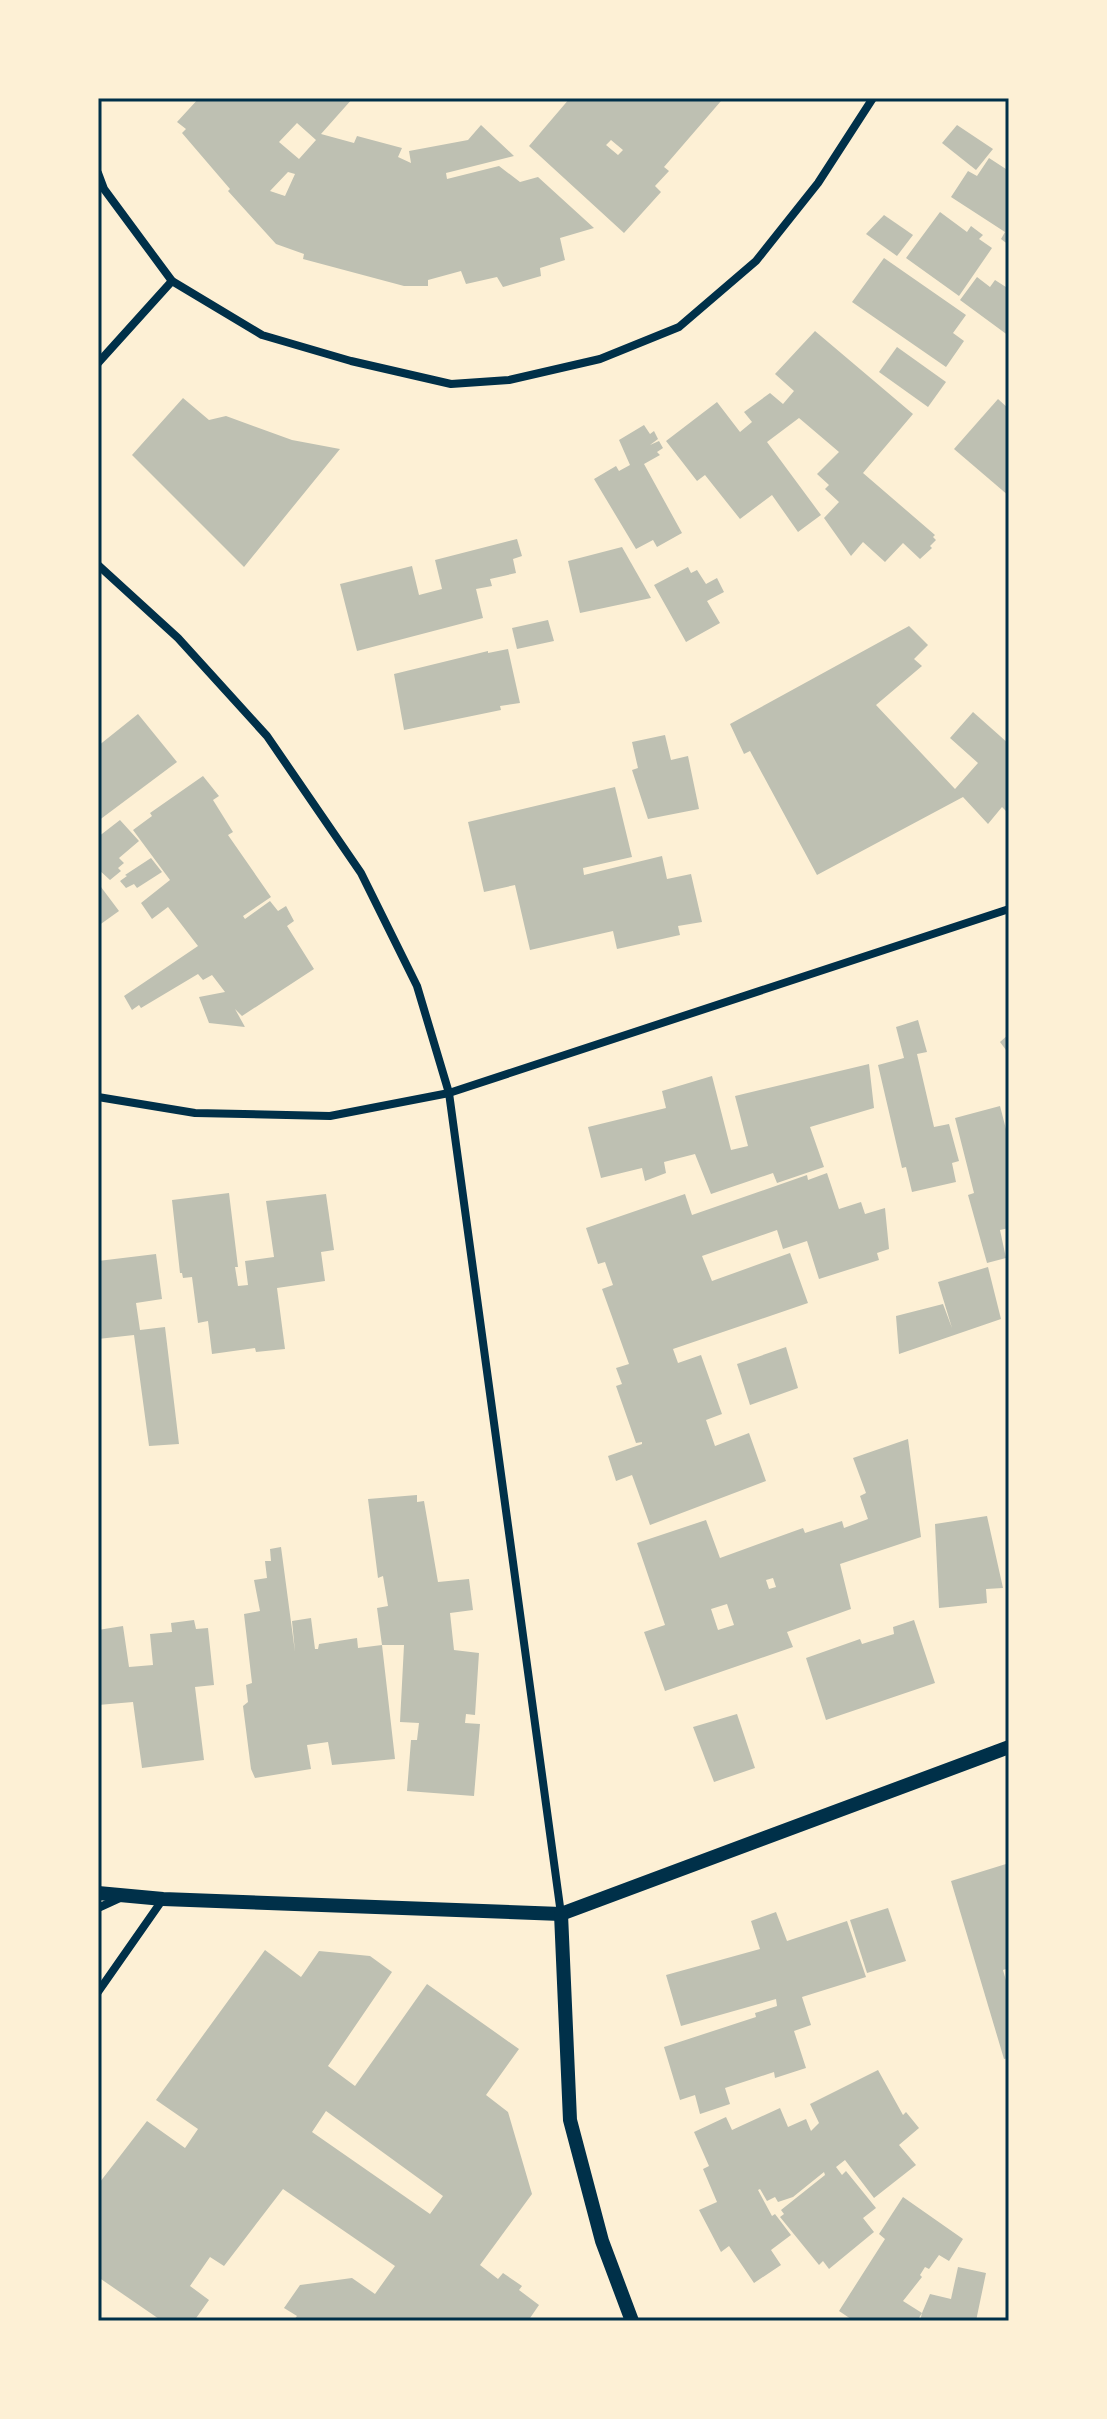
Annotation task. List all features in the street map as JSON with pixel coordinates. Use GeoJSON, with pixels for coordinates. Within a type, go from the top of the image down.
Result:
{"type":"FeatureCollection","features":[{"type":"Feature","properties":{"kind":"street"},"geometry":{"type":"LineString","coordinates":[[98,173],[104,189],[172,281],[262,335],[351,361],[451,384],[509,380],[600,359],[679,327],[756,261],[818,183],[873,98]]}},
{"type":"Feature","properties":{"kind":"street"},"geometry":{"type":"LineString","coordinates":[[98,363],[172,281]]}},
{"type":"Feature","properties":{"kind":"street"},"geometry":{"type":"LineString","coordinates":[[98,565],[178,638],[267,736],[361,873],[417,986],[449,1093],[561,1914],[570,2120],[602,2241],[632,2321]]}},
{"type":"Feature","properties":{"kind":"street"},"geometry":{"type":"LineString","coordinates":[[98,1097],[195,1113],[330,1116],[449,1093],[1009,909]]}},
{"type":"Feature","properties":{"kind":"street"},"geometry":{"type":"LineString","coordinates":[[98,1893],[163,1899],[561,1914],[1009,1747]]}},
{"type":"Feature","properties":{"kind":"street"},"geometry":{"type":"LineString","coordinates":[[98,1908],[126,1895]]}},
{"type":"Feature","properties":{"kind":"street"},"geometry":{"type":"LineString","coordinates":[[98,1992],[163,1899]]}},
{"type":"Feature","properties":{"kind":"building"},"geometry":{"type":"Polygon","coordinates":[[[199,98],[353,98],[321,134],[354,143],[357,136],[402,148],[398,157],[411,163],[409,151],[468,140],[481,125],[514,156],[446,173],[447,179],[499,166],[520,182],[538,177],[594,228],[560,238],[565,260],[540,268],[541,276],[503,287],[497,277],[466,284],[461,271],[428,280],[428,286],[404,286],[303,259],[304,254],[276,244],[228,191],[230,189],[182,133],[186,129],[177,122],[199,98]],[[297,123],[279,142],[299,159],[316,140],[297,123]],[[288,172],[270,191],[285,196],[295,174],[288,172]]]}},
{"type":"Feature","properties":{"kind":"building"},"geometry":{"type":"Polygon","coordinates":[[[570,98],[717,98],[721,101],[664,167],[669,171],[655,186],[661,192],[624,233],[529,146],[570,98]],[[611,140],[606,145],[618,155],[623,150],[611,140]]]}},
{"type":"Feature","properties":{"kind":"building"},"geometry":{"type":"Polygon","coordinates":[[[957,125],[993,149],[976,170],[942,143],[957,125]]]}},
{"type":"Feature","properties":{"kind":"building"},"geometry":{"type":"Polygon","coordinates":[[[989,158],[1009,171],[1009,245],[1001,239],[1005,232],[951,197],[968,171],[977,176],[989,158]]]}},
{"type":"Feature","properties":{"kind":"building"},"geometry":{"type":"Polygon","coordinates":[[[940,212],[967,232],[971,226],[983,235],[979,239],[992,248],[959,296],[906,258],[940,212]]]}},
{"type":"Feature","properties":{"kind":"building"},"geometry":{"type":"Polygon","coordinates":[[[884,215],[913,235],[897,256],[866,234],[884,215]]]}},
{"type":"Feature","properties":{"kind":"building"},"geometry":{"type":"Polygon","coordinates":[[[884,258],[966,315],[953,333],[964,341],[946,367],[852,302],[884,258]]]}},
{"type":"Feature","properties":{"kind":"building"},"geometry":{"type":"Polygon","coordinates":[[[977,277],[990,287],[995,280],[1009,289],[1009,336],[960,300],[977,277]]]}},
{"type":"Feature","properties":{"kind":"building"},"geometry":{"type":"Polygon","coordinates":[[[815,331],[913,414],[863,473],[935,535],[932,548],[920,559],[903,543],[885,562],[863,542],[851,556],[824,518],[839,502],[825,489],[829,485],[817,474],[839,452],[799,418],[767,442],[821,515],[798,532],[772,495],[740,519],[705,475],[697,481],[666,441],[717,402],[740,432],[752,422],[744,412],[770,393],[783,404],[794,391],[775,374],[815,331]]]}},
{"type":"Feature","properties":{"kind":"building"},"geometry":{"type":"Polygon","coordinates":[[[897,347],[946,382],[928,407],[879,372],[897,347]]]}},
{"type":"Feature","properties":{"kind":"building"},"geometry":{"type":"Polygon","coordinates":[[[183,398],[209,420],[226,416],[292,440],[340,449],[244,567],[132,455],[183,398]]]}},
{"type":"Feature","properties":{"kind":"building"},"geometry":{"type":"Polygon","coordinates":[[[998,399],[1009,409],[1009,496],[954,449],[998,399]]]}},
{"type":"Feature","properties":{"kind":"building"},"geometry":{"type":"Polygon","coordinates":[[[644,425],[650,434],[654,431],[658,439],[650,445],[659,441],[663,448],[657,452],[660,455],[644,464],[682,533],[657,547],[653,540],[636,549],[594,479],[616,466],[619,471],[630,465],[619,440],[644,425]]]}},
{"type":"Feature","properties":{"kind":"building"},"geometry":{"type":"Polygon","coordinates":[[[517,539],[522,556],[513,559],[516,573],[490,579],[492,586],[476,589],[483,618],[357,651],[340,584],[412,566],[419,595],[442,589],[435,560],[517,539]]]}},
{"type":"Feature","properties":{"kind":"building"},"geometry":{"type":"Polygon","coordinates":[[[622,547],[651,598],[580,613],[568,561],[622,547]]]}},
{"type":"Feature","properties":{"kind":"building"},"geometry":{"type":"Polygon","coordinates":[[[688,567],[691,573],[697,570],[706,584],[717,578],[724,592],[707,601],[720,623],[686,642],[654,585],[688,567]]]}},
{"type":"Feature","properties":{"kind":"building"},"geometry":{"type":"Polygon","coordinates":[[[548,620],[554,641],[517,649],[512,628],[548,620]]]}},
{"type":"Feature","properties":{"kind":"building"},"geometry":{"type":"Polygon","coordinates":[[[909,626],[928,645],[914,659],[922,666],[876,705],[955,789],[978,763],[950,738],[973,712],[1009,744],[1009,814],[1002,807],[988,824],[963,797],[817,875],[750,751],[744,754],[730,724],[909,626]]]}},
{"type":"Feature","properties":{"kind":"building"},"geometry":{"type":"Polygon","coordinates":[[[508,649],[520,703],[500,706],[501,710],[404,730],[394,674],[508,649]]]}},
{"type":"Feature","properties":{"kind":"building"},"geometry":{"type":"Polygon","coordinates":[[[138,714],[177,762],[98,821],[98,746],[138,714]]]}},
{"type":"Feature","properties":{"kind":"building"},"geometry":{"type":"Polygon","coordinates":[[[665,735],[671,760],[688,756],[699,809],[648,819],[632,770],[638,768],[632,742],[665,735]]]}},
{"type":"Feature","properties":{"kind":"building"},"geometry":{"type":"Polygon","coordinates":[[[203,776],[219,796],[213,800],[233,832],[228,835],[271,897],[243,916],[245,919],[270,901],[278,911],[286,906],[294,921],[287,926],[314,969],[242,1016],[235,1009],[245,1027],[209,1023],[199,997],[225,992],[212,975],[203,980],[198,974],[141,1008],[139,1005],[132,1010],[124,996],[198,946],[168,907],[152,919],[141,903],[170,880],[133,830],[152,816],[150,813],[203,776]]]}},
{"type":"Feature","properties":{"kind":"building"},"geometry":{"type":"Polygon","coordinates":[[[615,787],[632,857],[583,868],[584,875],[662,856],[667,879],[691,874],[702,922],[678,926],[680,935],[617,949],[613,931],[530,950],[515,885],[484,892],[468,822],[615,787]]]}},
{"type":"Feature","properties":{"kind":"building"},"geometry":{"type":"Polygon","coordinates":[[[120,820],[139,841],[119,858],[124,863],[118,868],[121,871],[110,880],[98,869],[98,837],[120,820]]]}},
{"type":"Feature","properties":{"kind":"building"},"geometry":{"type":"Polygon","coordinates":[[[151,858],[162,872],[137,888],[134,884],[126,888],[120,881],[125,875],[151,858]]]}},
{"type":"Feature","properties":{"kind":"building"},"geometry":{"type":"Polygon","coordinates":[[[98,883],[119,911],[98,926],[98,883]]]}},
{"type":"Feature","properties":{"kind":"building"},"geometry":{"type":"Polygon","coordinates":[[[918,1020],[927,1052],[917,1054],[934,1127],[949,1124],[959,1161],[952,1163],[956,1182],[912,1192],[906,1167],[902,1168],[878,1065],[904,1058],[896,1027],[918,1020]]]}},
{"type":"Feature","properties":{"kind":"building"},"geometry":{"type":"Polygon","coordinates":[[[1009,1034],[1009,1054],[1000,1042],[1009,1034]]]}},
{"type":"Feature","properties":{"kind":"building"},"geometry":{"type":"Polygon","coordinates":[[[869,1064],[874,1108],[810,1127],[824,1167],[777,1183],[773,1173],[711,1194],[695,1154],[664,1162],[666,1173],[645,1181],[642,1168],[601,1178],[588,1127],[666,1108],[662,1091],[712,1076],[731,1150],[748,1146],[735,1096],[869,1064]]]}},
{"type":"Feature","properties":{"kind":"building"},"geometry":{"type":"Polygon","coordinates":[[[1000,1106],[1009,1132],[1009,1228],[1000,1230],[1006,1258],[987,1263],[968,1195],[974,1193],[955,1118],[1000,1106]]]}},
{"type":"Feature","properties":{"kind":"building"},"geometry":{"type":"Polygon","coordinates":[[[827,1173],[839,1209],[861,1202],[865,1214],[885,1208],[889,1249],[877,1253],[879,1260],[819,1279],[807,1241],[783,1249],[777,1230],[702,1256],[712,1281],[790,1253],[808,1303],[673,1349],[678,1363],[701,1355],[722,1414],[706,1420],[715,1446],[749,1433],[766,1481],[650,1525],[632,1475],[616,1481],[608,1456],[642,1442],[636,1443],[616,1386],[622,1384],[616,1368],[629,1364],[602,1289],[613,1285],[605,1262],[598,1264],[586,1228],[685,1194],[692,1215],[807,1175],[808,1180],[827,1173]]]}},
{"type":"Feature","properties":{"kind":"building"},"geometry":{"type":"Polygon","coordinates":[[[229,1193],[238,1286],[248,1285],[245,1261],[274,1257],[266,1201],[326,1194],[334,1250],[321,1252],[325,1281],[277,1288],[285,1349],[256,1352],[255,1348],[212,1354],[208,1321],[198,1323],[192,1277],[183,1278],[180,1273],[172,1200],[229,1193]]]}},
{"type":"Feature","properties":{"kind":"building"},"geometry":{"type":"Polygon","coordinates":[[[156,1254],[162,1299],[136,1303],[140,1330],[165,1327],[179,1444],[149,1446],[134,1335],[98,1339],[98,1261],[156,1254]]]}},
{"type":"Feature","properties":{"kind":"building"},"geometry":{"type":"Polygon","coordinates":[[[988,1267],[1001,1319],[899,1354],[896,1316],[943,1304],[952,1328],[938,1282],[988,1267]]]}},
{"type":"Feature","properties":{"kind":"building"},"geometry":{"type":"Polygon","coordinates":[[[786,1347],[798,1388],[750,1405],[737,1364],[786,1347]]]}},
{"type":"Feature","properties":{"kind":"building"},"geometry":{"type":"Polygon","coordinates":[[[908,1439],[921,1537],[840,1564],[851,1609],[787,1632],[793,1647],[665,1691],[644,1632],[665,1625],[637,1543],[706,1520],[720,1558],[803,1528],[805,1533],[842,1521],[844,1528],[868,1519],[860,1496],[866,1493],[853,1458],[908,1439]],[[773,1578],[766,1580],[769,1589],[776,1587],[773,1578]],[[727,1604],[711,1609],[718,1630],[734,1625],[727,1604]]]}},
{"type":"Feature","properties":{"kind":"building"},"geometry":{"type":"Polygon","coordinates":[[[417,1495],[417,1502],[424,1501],[438,1582],[469,1579],[473,1610],[450,1613],[454,1650],[479,1653],[475,1715],[466,1714],[465,1723],[480,1724],[474,1796],[407,1791],[411,1740],[417,1740],[419,1723],[400,1722],[404,1645],[382,1645],[377,1608],[388,1606],[383,1576],[378,1578],[368,1499],[417,1495]]]}},
{"type":"Feature","properties":{"kind":"building"},"geometry":{"type":"Polygon","coordinates":[[[987,1516],[1003,1588],[986,1589],[987,1603],[939,1608],[935,1524],[987,1516]]]}},
{"type":"Feature","properties":{"kind":"building"},"geometry":{"type":"Polygon","coordinates":[[[281,1547],[295,1652],[292,1621],[311,1618],[315,1649],[319,1644],[357,1638],[358,1648],[382,1645],[395,1759],[332,1765],[328,1742],[307,1745],[311,1769],[255,1778],[251,1769],[243,1706],[248,1702],[246,1685],[252,1683],[244,1614],[260,1611],[254,1580],[267,1578],[265,1561],[271,1561],[270,1549],[281,1547]]]}},
{"type":"Feature","properties":{"kind":"building"},"geometry":{"type":"Polygon","coordinates":[[[194,1620],[196,1629],[208,1628],[214,1685],[195,1687],[204,1760],[142,1768],[133,1702],[98,1705],[98,1630],[123,1626],[129,1667],[153,1665],[150,1634],[172,1632],[171,1623],[194,1620]]]}},
{"type":"Feature","properties":{"kind":"building"},"geometry":{"type":"Polygon","coordinates":[[[914,1620],[935,1683],[826,1720],[806,1658],[860,1639],[862,1644],[894,1634],[893,1627],[914,1620]]]}},
{"type":"Feature","properties":{"kind":"building"},"geometry":{"type":"Polygon","coordinates":[[[737,1714],[755,1768],[714,1782],[693,1727],[737,1714]]]}},
{"type":"Feature","properties":{"kind":"building"},"geometry":{"type":"Polygon","coordinates":[[[1006,1864],[1009,1873],[1009,1968],[1003,1970],[1009,1991],[1009,2058],[1004,2059],[951,1881],[1006,1864]]]}},
{"type":"Feature","properties":{"kind":"building"},"geometry":{"type":"Polygon","coordinates":[[[888,1908],[906,1961],[867,1973],[850,1920],[888,1908]]]}},
{"type":"Feature","properties":{"kind":"building"},"geometry":{"type":"Polygon","coordinates":[[[776,1912],[787,1941],[847,1921],[866,1977],[802,1997],[811,2025],[794,2031],[806,2068],[775,2078],[774,2072],[725,2088],[730,2104],[700,2114],[695,2095],[680,2100],[664,2047],[756,2017],[755,2013],[777,2006],[776,1999],[681,2026],[666,1975],[760,1949],[751,1921],[776,1912]]]}},
{"type":"Feature","properties":{"kind":"building"},"geometry":{"type":"Polygon","coordinates":[[[265,1950],[301,1977],[319,1951],[370,1956],[392,1972],[328,2066],[355,2086],[427,1984],[519,2049],[486,2095],[508,2112],[532,2194],[480,2265],[498,2279],[503,2273],[522,2286],[519,2290],[539,2305],[528,2321],[293,2321],[297,2316],[284,2308],[300,2285],[352,2278],[375,2294],[395,2266],[283,2189],[224,2266],[210,2257],[190,2286],[209,2300],[194,2321],[162,2321],[98,2277],[100,2182],[147,2121],[185,2148],[198,2129],[156,2100],[265,1950]],[[326,2111],[312,2132],[430,2214],[443,2196],[326,2111]]]}},
{"type":"Feature","properties":{"kind":"building"},"geometry":{"type":"Polygon","coordinates":[[[878,2070],[903,2115],[906,2112],[919,2128],[899,2145],[916,2165],[874,2198],[845,2160],[836,2167],[842,2175],[846,2171],[876,2208],[863,2218],[874,2232],[829,2269],[823,2261],[819,2265],[780,2217],[784,2214],[781,2210],[825,2175],[824,2172],[793,2197],[778,2202],[775,2197],[767,2201],[758,2190],[772,2216],[775,2214],[791,2235],[771,2250],[781,2265],[754,2283],[729,2246],[721,2252],[699,2210],[717,2202],[703,2169],[709,2166],[694,2132],[726,2117],[732,2130],[780,2108],[788,2127],[806,2119],[811,2131],[819,2123],[810,2104],[878,2070]]]}},
{"type":"Feature","properties":{"kind":"building"},"geometry":{"type":"Polygon","coordinates":[[[903,2197],[963,2239],[949,2261],[939,2255],[929,2269],[925,2267],[920,2275],[922,2277],[903,2301],[922,2313],[917,2321],[850,2321],[839,2311],[885,2239],[879,2234],[903,2197]]]}},
{"type":"Feature","properties":{"kind":"building"},"geometry":{"type":"Polygon","coordinates":[[[958,2267],[986,2273],[976,2321],[920,2321],[930,2294],[951,2299],[958,2267]]]}}]}
